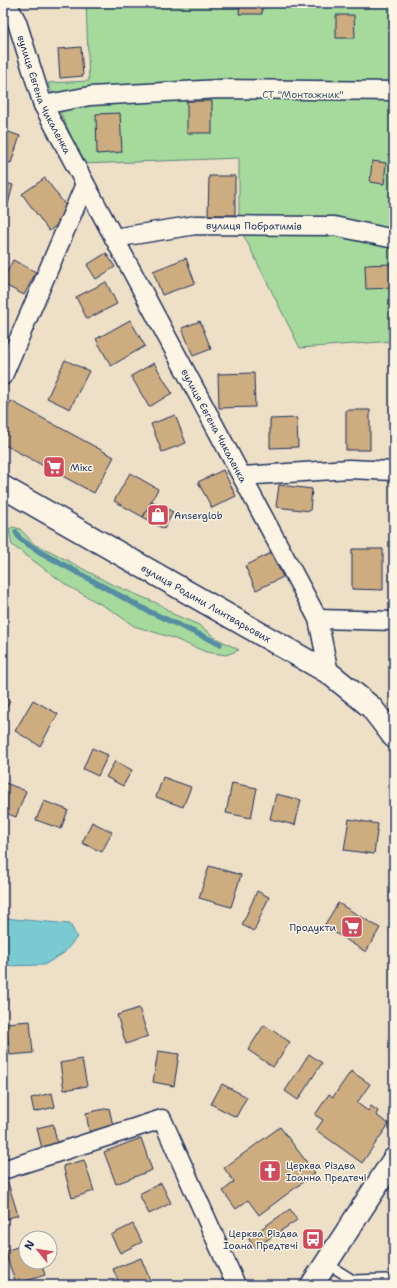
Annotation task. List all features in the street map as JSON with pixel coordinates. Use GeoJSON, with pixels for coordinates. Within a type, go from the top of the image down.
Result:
{"type":"FeatureCollection","features":[{"type":"Feature","properties":{"kind":"main road","name":"вулиця Родини Линтварьових"},"geometry":{"type":"LineString","coordinates":[[3,486],[329,673],[371,706],[394,737]]}},
{"type":"Feature","properties":{"kind":"main road"},"geometry":{"type":"LineString","coordinates":[[312,1285],[394,1159]]}},
{"type":"Feature","properties":{"kind":"street","name":"вулиця Євгена Чикаленка"},"geometry":{"type":"LineString","coordinates":[[7,3],[17,22],[43,105],[318,619],[329,673]]}},
{"type":"Feature","properties":{"kind":"street"},"geometry":{"type":"LineString","coordinates":[[43,105],[90,96],[221,89],[394,91]]}},
{"type":"Feature","properties":{"kind":"street"},"geometry":{"type":"LineString","coordinates":[[3,376],[85,184]]}},
{"type":"Feature","properties":{"kind":"street","name":"вулиця Побратимів"},"geometry":{"type":"LineString","coordinates":[[114,238],[196,225],[334,226],[394,239]]}},
{"type":"Feature","properties":{"kind":"street"},"geometry":{"type":"LineString","coordinates":[[242,476],[349,470],[394,471]]}},
{"type":"Feature","properties":{"kind":"street"},"geometry":{"type":"LineString","coordinates":[[318,619],[394,621]]}},
{"type":"Feature","properties":{"kind":"street"},"geometry":{"type":"LineString","coordinates":[[7,1169],[162,1119],[236,1285]]}},
{"type":"Feature","properties":{"kind":"lane"},"geometry":{"type":"LineString","coordinates":[[326,1263],[353,1283],[386,1279],[394,1282]]}},
{"type":"Feature","properties":{"kind":"green space","name":"СТ \"Монтажник\""},"geometry":{"type":"Polygon","coordinates":[[[86,3],[394,3],[394,341],[300,348],[239,226],[239,158],[83,164],[48,83],[89,81],[86,3]]]}},
{"type":"Feature","properties":{"kind":"green space"},"geometry":{"type":"Polygon","coordinates":[[[13,527],[20,529],[35,545],[50,551],[109,583],[161,605],[173,614],[199,625],[216,638],[239,650],[226,655],[206,652],[170,637],[134,626],[111,610],[68,586],[12,545],[9,529],[13,527]]]}},
{"type":"Feature","properties":{"kind":"water"},"geometry":{"type":"Polygon","coordinates":[[[3,918],[70,924],[77,937],[64,953],[44,965],[3,966],[3,918]]]}},
{"type":"Feature","properties":{"kind":"building"},"geometry":{"type":"Polygon","coordinates":[[[240,3],[262,3],[262,14],[239,14],[240,3]]]}},
{"type":"Feature","properties":{"kind":"building"},"geometry":{"type":"Polygon","coordinates":[[[336,15],[354,15],[355,38],[336,38],[336,15]]]}},
{"type":"Feature","properties":{"kind":"building"},"geometry":{"type":"Polygon","coordinates":[[[81,47],[83,76],[60,78],[58,49],[81,47]]]}},
{"type":"Feature","properties":{"kind":"building"},"geometry":{"type":"Polygon","coordinates":[[[187,101],[212,101],[212,133],[187,133],[187,101]]]}},
{"type":"Feature","properties":{"kind":"building"},"geometry":{"type":"Polygon","coordinates":[[[120,113],[122,152],[97,154],[96,114],[120,113]]]}},
{"type":"Feature","properties":{"kind":"building"},"geometry":{"type":"Polygon","coordinates":[[[3,130],[20,136],[11,163],[3,161],[3,130]]]}},
{"type":"Feature","properties":{"kind":"building"},"geometry":{"type":"Polygon","coordinates":[[[372,161],[386,163],[384,184],[370,182],[372,161]]]}},
{"type":"Feature","properties":{"kind":"building"},"geometry":{"type":"Polygon","coordinates":[[[209,176],[235,176],[235,215],[208,215],[209,176]]]}},
{"type":"Feature","properties":{"kind":"building"},"geometry":{"type":"Polygon","coordinates":[[[45,178],[72,214],[49,231],[22,194],[45,178]]]}},
{"type":"Feature","properties":{"kind":"building"},"geometry":{"type":"Polygon","coordinates":[[[3,182],[13,185],[6,212],[3,211],[3,182]]]}},
{"type":"Feature","properties":{"kind":"building"},"geometry":{"type":"Polygon","coordinates":[[[106,253],[115,267],[96,279],[87,265],[106,253]]]}},
{"type":"Feature","properties":{"kind":"building"},"geometry":{"type":"Polygon","coordinates":[[[186,258],[195,283],[162,295],[153,271],[186,258]]]}},
{"type":"Feature","properties":{"kind":"building"},"geometry":{"type":"Polygon","coordinates":[[[13,260],[36,272],[24,295],[3,284],[3,280],[13,260]]]}},
{"type":"Feature","properties":{"kind":"building"},"geometry":{"type":"Polygon","coordinates":[[[391,264],[392,288],[366,289],[365,265],[391,264]]]}},
{"type":"Feature","properties":{"kind":"building"},"geometry":{"type":"Polygon","coordinates":[[[106,282],[117,304],[87,319],[76,297],[106,282]]]}},
{"type":"Feature","properties":{"kind":"building"},"geometry":{"type":"Polygon","coordinates":[[[130,320],[145,346],[111,366],[96,339],[130,320]]]}},
{"type":"Feature","properties":{"kind":"building"},"geometry":{"type":"Polygon","coordinates":[[[200,321],[211,349],[193,356],[182,328],[200,321]]]}},
{"type":"Feature","properties":{"kind":"building"},"geometry":{"type":"Polygon","coordinates":[[[65,360],[89,371],[70,409],[47,398],[65,360]]]}},
{"type":"Feature","properties":{"kind":"building"},"geometry":{"type":"Polygon","coordinates":[[[154,363],[172,393],[149,407],[131,376],[154,363]]]}},
{"type":"Feature","properties":{"kind":"building"},"geometry":{"type":"Polygon","coordinates":[[[254,373],[255,407],[219,408],[218,374],[254,373]]]}},
{"type":"Feature","properties":{"kind":"building"},"geometry":{"type":"Polygon","coordinates":[[[11,401],[114,457],[94,493],[3,444],[3,415],[11,401]]]}},
{"type":"Feature","properties":{"kind":"building"},"geometry":{"type":"Polygon","coordinates":[[[346,410],[370,410],[370,450],[346,450],[346,410]]]}},
{"type":"Feature","properties":{"kind":"building"},"geometry":{"type":"Polygon","coordinates":[[[175,415],[186,443],[162,452],[151,424],[175,415]]]}},
{"type":"Feature","properties":{"kind":"building"},"geometry":{"type":"Polygon","coordinates":[[[297,418],[298,447],[270,448],[270,419],[297,418]]]}},
{"type":"Feature","properties":{"kind":"building"},"geometry":{"type":"Polygon","coordinates":[[[223,470],[236,496],[212,508],[198,482],[223,470]]]}},
{"type":"Feature","properties":{"kind":"building"},"geometry":{"type":"Polygon","coordinates":[[[130,473],[158,489],[143,517],[114,501],[130,473]]]}},
{"type":"Feature","properties":{"kind":"building"},"geometry":{"type":"Polygon","coordinates":[[[279,485],[312,489],[310,511],[276,507],[279,485]]]}},
{"type":"Feature","properties":{"kind":"building","name":"Anserglob"},"geometry":{"type":"Polygon","coordinates":[[[152,501],[173,512],[164,529],[143,517],[152,501]]]}},
{"type":"Feature","properties":{"kind":"building"},"geometry":{"type":"Polygon","coordinates":[[[352,549],[383,549],[383,590],[352,589],[352,549]]]}},
{"type":"Feature","properties":{"kind":"building"},"geometry":{"type":"Polygon","coordinates":[[[271,553],[283,577],[256,590],[245,566],[271,553]]]}},
{"type":"Feature","properties":{"kind":"building"},"geometry":{"type":"Polygon","coordinates":[[[3,603],[8,605],[3,619],[3,603]]]}},
{"type":"Feature","properties":{"kind":"building"},"geometry":{"type":"Polygon","coordinates":[[[3,697],[10,701],[3,715],[3,697]]]}},
{"type":"Feature","properties":{"kind":"building"},"geometry":{"type":"Polygon","coordinates":[[[33,700],[58,714],[40,746],[15,731],[33,700]]]}},
{"type":"Feature","properties":{"kind":"building"},"geometry":{"type":"Polygon","coordinates":[[[92,748],[108,755],[98,776],[83,769],[92,748]]]}},
{"type":"Feature","properties":{"kind":"building"},"geometry":{"type":"Polygon","coordinates":[[[115,761],[132,770],[123,786],[106,777],[115,761]]]}},
{"type":"Feature","properties":{"kind":"building"},"geometry":{"type":"Polygon","coordinates":[[[163,777],[191,787],[183,807],[156,797],[163,777]]]}},
{"type":"Feature","properties":{"kind":"building"},"geometry":{"type":"Polygon","coordinates":[[[3,782],[26,791],[16,817],[3,812],[3,782]]]}},
{"type":"Feature","properties":{"kind":"building"},"geometry":{"type":"Polygon","coordinates":[[[232,783],[257,788],[251,818],[226,813],[232,783]]]}},
{"type":"Feature","properties":{"kind":"building"},"geometry":{"type":"Polygon","coordinates":[[[276,794],[301,800],[295,825],[270,819],[276,794]]]}},
{"type":"Feature","properties":{"kind":"building"},"geometry":{"type":"Polygon","coordinates":[[[44,801],[68,810],[61,829],[36,820],[44,801]]]}},
{"type":"Feature","properties":{"kind":"building"},"geometry":{"type":"Polygon","coordinates":[[[349,819],[378,824],[374,854],[344,850],[349,819]]]}},
{"type":"Feature","properties":{"kind":"building"},"geometry":{"type":"Polygon","coordinates":[[[92,822],[112,832],[102,852],[82,843],[92,822]]]}},
{"type":"Feature","properties":{"kind":"building"},"geometry":{"type":"Polygon","coordinates":[[[209,866],[241,875],[231,907],[199,898],[209,866]]]}},
{"type":"Feature","properties":{"kind":"building"},"geometry":{"type":"Polygon","coordinates":[[[257,891],[269,897],[254,931],[242,925],[257,891]]]}},
{"type":"Feature","properties":{"kind":"building","name":"Продукти"},"geometry":{"type":"Polygon","coordinates":[[[338,903],[380,928],[366,952],[324,926],[338,903]]]}},
{"type":"Feature","properties":{"kind":"building"},"geometry":{"type":"Polygon","coordinates":[[[139,1008],[148,1036],[126,1044],[117,1015],[139,1008]]]}},
{"type":"Feature","properties":{"kind":"building"},"geometry":{"type":"Polygon","coordinates":[[[30,1021],[33,1053],[10,1055],[6,1023],[30,1021]]]}},
{"type":"Feature","properties":{"kind":"building"},"geometry":{"type":"Polygon","coordinates":[[[264,1025],[290,1042],[273,1067],[248,1050],[264,1025]]]}},
{"type":"Feature","properties":{"kind":"building"},"geometry":{"type":"Polygon","coordinates":[[[158,1051],[179,1054],[174,1086],[153,1082],[158,1051]]]}},
{"type":"Feature","properties":{"kind":"building"},"geometry":{"type":"Polygon","coordinates":[[[309,1054],[322,1063],[298,1100],[285,1091],[309,1054]]]}},
{"type":"Feature","properties":{"kind":"building"},"geometry":{"type":"Polygon","coordinates":[[[82,1059],[87,1086],[64,1090],[60,1063],[82,1059]]]}},
{"type":"Feature","properties":{"kind":"building"},"geometry":{"type":"Polygon","coordinates":[[[351,1071],[370,1084],[357,1103],[368,1111],[371,1106],[378,1111],[376,1115],[389,1124],[362,1163],[316,1130],[323,1120],[315,1115],[329,1094],[333,1097],[351,1071]]]}},
{"type":"Feature","properties":{"kind":"building"},"geometry":{"type":"Polygon","coordinates":[[[222,1084],[247,1097],[236,1117],[211,1104],[222,1084]]]}},
{"type":"Feature","properties":{"kind":"building"},"geometry":{"type":"Polygon","coordinates":[[[52,1093],[55,1107],[34,1112],[31,1098],[52,1093]]]}},
{"type":"Feature","properties":{"kind":"building"},"geometry":{"type":"Polygon","coordinates":[[[109,1108],[114,1130],[90,1135],[86,1113],[109,1108]]]}},
{"type":"Feature","properties":{"kind":"building"},"geometry":{"type":"Polygon","coordinates":[[[53,1124],[58,1146],[42,1149],[37,1128],[53,1124]]]}},
{"type":"Feature","properties":{"kind":"building","name":"Церква Різдва Іоанна Предтечі"},"geometry":{"type":"Polygon","coordinates":[[[280,1127],[315,1173],[259,1215],[248,1200],[236,1209],[223,1191],[234,1182],[224,1168],[280,1127]]]}},
{"type":"Feature","properties":{"kind":"building"},"geometry":{"type":"Polygon","coordinates":[[[141,1138],[152,1170],[116,1184],[104,1152],[141,1138]]]}},
{"type":"Feature","properties":{"kind":"building"},"geometry":{"type":"Polygon","coordinates":[[[84,1160],[94,1191],[72,1198],[63,1166],[84,1160]]]}},
{"type":"Feature","properties":{"kind":"building"},"geometry":{"type":"Polygon","coordinates":[[[8,1183],[18,1215],[3,1220],[3,1185],[8,1183]]]}},
{"type":"Feature","properties":{"kind":"building"},"geometry":{"type":"Polygon","coordinates":[[[161,1183],[171,1203],[149,1214],[139,1194],[161,1183]]]}},
{"type":"Feature","properties":{"kind":"building"},"geometry":{"type":"Polygon","coordinates":[[[290,1209],[297,1220],[255,1248],[248,1238],[290,1209]]]}},
{"type":"Feature","properties":{"kind":"building"},"geometry":{"type":"Polygon","coordinates":[[[133,1224],[142,1242],[120,1253],[111,1235],[133,1224]]]}},
{"type":"Feature","properties":{"kind":"building"},"geometry":{"type":"Polygon","coordinates":[[[18,1247],[18,1270],[43,1270],[45,1275],[16,1284],[5,1251],[18,1247]]]}},
{"type":"Feature","properties":{"kind":"building"},"geometry":{"type":"Polygon","coordinates":[[[141,1258],[152,1285],[120,1285],[113,1269],[141,1258]]]}},
{"type":"Feature","properties":{"kind":"waterway"},"geometry":{"type":"LineString","coordinates":[[16,532],[20,539],[40,552],[148,611],[220,644]]}},
{"type":"Feature","properties":{"kind":"place","name":"Мікс"},"geometry":{"type":"Point","coordinates":[54,467]}},
{"type":"Feature","properties":{"kind":"place","name":"Anserglob"},"geometry":{"type":"Point","coordinates":[158,515]}},
{"type":"Feature","properties":{"kind":"place","name":"Продукти"},"geometry":{"type":"Point","coordinates":[352,927]}},
{"type":"Feature","properties":{"kind":"place","name":"Церква Різдва Іоанна Предтечі"},"geometry":{"type":"Point","coordinates":[270,1171]}},
{"type":"Feature","properties":{"kind":"place","name":"Церква Різдва Іоана Предтечі"},"geometry":{"type":"Point","coordinates":[313,1239]}}]}
